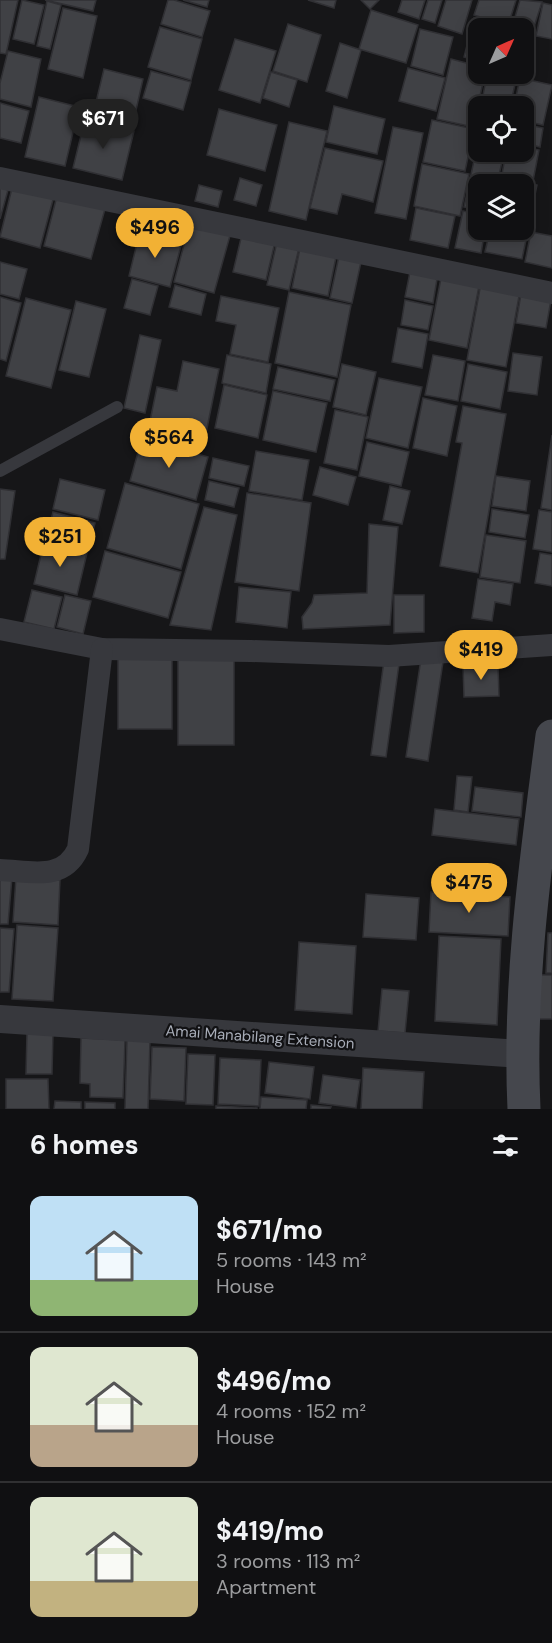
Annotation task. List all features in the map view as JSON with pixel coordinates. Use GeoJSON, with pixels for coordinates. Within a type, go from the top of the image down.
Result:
{"type":"FeatureCollection","features":[{"type":"Feature","properties":{"kind":"main road"},"geometry":{"type":"LineString","coordinates":[[524,1109],[521,1054],[534,873],[552,736]]}},
{"type":"Feature","properties":{"kind":"street"},"geometry":{"type":"LineString","coordinates":[[0,178],[552,293]]}},
{"type":"Feature","properties":{"kind":"street"},"geometry":{"type":"LineString","coordinates":[[0,629],[102,649],[389,656],[552,645]]}},
{"type":"Feature","properties":{"kind":"street"},"geometry":{"type":"LineString","coordinates":[[0,870],[50,872],[67,866],[74,858],[78,849],[102,649]]}},
{"type":"Feature","properties":{"kind":"street","name":"Amai Manabilang Extension"},"geometry":{"type":"LineString","coordinates":[[0,1019],[521,1054]]}},
{"type":"Feature","properties":{"kind":"lane"},"geometry":{"type":"LineString","coordinates":[[0,471],[117,407]]}},
{"type":"Feature","properties":{"kind":"building"},"geometry":{"type":"Polygon","coordinates":[[[0,0],[18,0],[6,54],[0,53],[0,0]]]}},
{"type":"Feature","properties":{"kind":"building"},"geometry":{"type":"Polygon","coordinates":[[[22,0],[44,5],[34,44],[13,39],[22,0]]]}},
{"type":"Feature","properties":{"kind":"building"},"geometry":{"type":"Polygon","coordinates":[[[45,0],[96,0],[93,11],[45,0]]]}},
{"type":"Feature","properties":{"kind":"building"},"geometry":{"type":"Polygon","coordinates":[[[168,0],[210,11],[202,37],[161,24],[168,0]]]}},
{"type":"Feature","properties":{"kind":"building"},"geometry":{"type":"Polygon","coordinates":[[[183,0],[209,0],[207,7],[183,0]]]}},
{"type":"Feature","properties":{"kind":"building"},"geometry":{"type":"Polygon","coordinates":[[[308,0],[336,0],[334,8],[308,0]]]}},
{"type":"Feature","properties":{"kind":"building"},"geometry":{"type":"Polygon","coordinates":[[[361,0],[379,0],[370,9],[361,0]]]}},
{"type":"Feature","properties":{"kind":"building"},"geometry":{"type":"Polygon","coordinates":[[[402,0],[425,0],[419,19],[398,12],[402,0]]]}},
{"type":"Feature","properties":{"kind":"building"},"geometry":{"type":"Polygon","coordinates":[[[428,0],[442,0],[435,23],[422,19],[428,0]]]}},
{"type":"Feature","properties":{"kind":"building"},"geometry":{"type":"Polygon","coordinates":[[[446,0],[472,0],[462,34],[438,26],[446,0]]]}},
{"type":"Feature","properties":{"kind":"building"},"geometry":{"type":"Polygon","coordinates":[[[479,0],[516,0],[510,18],[483,18],[474,15],[479,0]]]}},
{"type":"Feature","properties":{"kind":"building"},"geometry":{"type":"Polygon","coordinates":[[[520,0],[542,2],[534,27],[534,18],[515,18],[520,0]]]}},
{"type":"Feature","properties":{"kind":"building"},"geometry":{"type":"Polygon","coordinates":[[[47,1],[61,5],[50,49],[37,46],[47,1]]]}},
{"type":"Feature","properties":{"kind":"building"},"geometry":{"type":"Polygon","coordinates":[[[543,3],[552,5],[552,39],[536,36],[543,3]]]}},
{"type":"Feature","properties":{"kind":"building"},"geometry":{"type":"Polygon","coordinates":[[[63,8],[97,16],[83,78],[48,69],[63,8]]]}},
{"type":"Feature","properties":{"kind":"building"},"geometry":{"type":"Polygon","coordinates":[[[371,10],[418,25],[406,63],[359,49],[371,10]]]}},
{"type":"Feature","properties":{"kind":"building"},"geometry":{"type":"Polygon","coordinates":[[[288,24],[321,35],[307,82],[273,71],[288,24]]]}},
{"type":"Feature","properties":{"kind":"building"},"geometry":{"type":"Polygon","coordinates":[[[160,27],[202,39],[191,80],[148,67],[160,27]]]}},
{"type":"Feature","properties":{"kind":"building"},"geometry":{"type":"Polygon","coordinates":[[[420,29],[453,37],[443,75],[411,66],[420,29]]]}},
{"type":"Feature","properties":{"kind":"building"},"geometry":{"type":"Polygon","coordinates":[[[235,39],[276,51],[260,103],[219,90],[235,39]]]}},
{"type":"Feature","properties":{"kind":"building"},"geometry":{"type":"Polygon","coordinates":[[[468,41],[468,58],[464,57],[468,41]]]}},
{"type":"Feature","properties":{"kind":"building"},"geometry":{"type":"Polygon","coordinates":[[[340,43],[361,50],[347,98],[326,91],[340,43]]]}},
{"type":"Feature","properties":{"kind":"building"},"geometry":{"type":"Polygon","coordinates":[[[8,51],[41,59],[31,107],[0,99],[0,83],[8,51]]]}},
{"type":"Feature","properties":{"kind":"building"},"geometry":{"type":"Polygon","coordinates":[[[451,59],[468,63],[468,84],[483,84],[480,96],[468,96],[468,126],[437,119],[451,59]]]}},
{"type":"Feature","properties":{"kind":"building"},"geometry":{"type":"Polygon","coordinates":[[[408,68],[445,78],[436,111],[399,101],[408,68]]]}},
{"type":"Feature","properties":{"kind":"building"},"geometry":{"type":"Polygon","coordinates":[[[104,69],[143,79],[132,128],[92,119],[104,69]]]}},
{"type":"Feature","properties":{"kind":"building"},"geometry":{"type":"Polygon","coordinates":[[[151,71],[191,82],[183,110],[143,98],[151,71]]]}},
{"type":"Feature","properties":{"kind":"building"},"geometry":{"type":"Polygon","coordinates":[[[271,72],[297,80],[289,107],[263,98],[271,72]]]}},
{"type":"Feature","properties":{"kind":"building"},"geometry":{"type":"Polygon","coordinates":[[[534,81],[552,85],[543,125],[534,123],[534,96],[516,96],[519,84],[534,84],[534,81]]]}},
{"type":"Feature","properties":{"kind":"building"},"geometry":{"type":"Polygon","coordinates":[[[485,84],[515,84],[512,96],[483,96],[485,84]]]}},
{"type":"Feature","properties":{"kind":"building"},"geometry":{"type":"Polygon","coordinates":[[[39,97],[79,107],[65,166],[25,157],[39,97]]]}},
{"type":"Feature","properties":{"kind":"building"},"geometry":{"type":"Polygon","coordinates":[[[0,103],[29,111],[21,143],[0,138],[0,103]]]}},
{"type":"Feature","properties":{"kind":"building"},"geometry":{"type":"Polygon","coordinates":[[[334,106],[385,119],[377,154],[326,142],[334,106]]]}},
{"type":"Feature","properties":{"kind":"building"},"geometry":{"type":"Polygon","coordinates":[[[219,109],[277,125],[265,171],[207,155],[219,109]]]}},
{"type":"Feature","properties":{"kind":"building"},"geometry":{"type":"Polygon","coordinates":[[[85,119],[134,131],[122,180],[73,168],[85,119]]]}},
{"type":"Feature","properties":{"kind":"building"},"geometry":{"type":"Polygon","coordinates":[[[432,120],[468,128],[468,157],[465,171],[423,162],[432,120]]]}},
{"type":"Feature","properties":{"kind":"building"},"geometry":{"type":"Polygon","coordinates":[[[289,122],[327,131],[306,220],[269,211],[289,122]]]}},
{"type":"Feature","properties":{"kind":"building"},"geometry":{"type":"Polygon","coordinates":[[[534,126],[543,128],[540,147],[534,146],[534,126]]]}},
{"type":"Feature","properties":{"kind":"building"},"geometry":{"type":"Polygon","coordinates":[[[393,127],[423,133],[406,219],[375,213],[393,127]]]}},
{"type":"Feature","properties":{"kind":"building"},"geometry":{"type":"Polygon","coordinates":[[[325,148],[383,161],[373,202],[342,194],[337,214],[310,208],[325,148]]]}},
{"type":"Feature","properties":{"kind":"building"},"geometry":{"type":"Polygon","coordinates":[[[534,149],[539,150],[534,176],[534,174],[502,174],[504,162],[534,162],[534,149]]]}},
{"type":"Feature","properties":{"kind":"building"},"geometry":{"type":"Polygon","coordinates":[[[474,162],[502,162],[499,174],[471,174],[474,162]]]}},
{"type":"Feature","properties":{"kind":"building"},"geometry":{"type":"Polygon","coordinates":[[[422,164],[469,174],[460,216],[414,206],[422,164]]]}},
{"type":"Feature","properties":{"kind":"building"},"geometry":{"type":"Polygon","coordinates":[[[240,178],[262,185],[256,206],[234,200],[240,178]]]}},
{"type":"Feature","properties":{"kind":"building"},"geometry":{"type":"Polygon","coordinates":[[[13,184],[54,196],[40,248],[0,237],[13,184]]]}},
{"type":"Feature","properties":{"kind":"building"},"geometry":{"type":"Polygon","coordinates":[[[534,184],[537,185],[534,199],[534,184]]]}},
{"type":"Feature","properties":{"kind":"building"},"geometry":{"type":"Polygon","coordinates":[[[199,185],[222,191],[218,207],[195,201],[199,185]]]}},
{"type":"Feature","properties":{"kind":"building"},"geometry":{"type":"Polygon","coordinates":[[[0,187],[8,190],[0,219],[0,187]]]}},
{"type":"Feature","properties":{"kind":"building"},"geometry":{"type":"Polygon","coordinates":[[[468,188],[468,208],[464,207],[468,188]]]}},
{"type":"Feature","properties":{"kind":"building"},"geometry":{"type":"Polygon","coordinates":[[[57,196],[105,209],[91,259],[44,246],[57,196]]]}},
{"type":"Feature","properties":{"kind":"building"},"geometry":{"type":"Polygon","coordinates":[[[416,208],[455,216],[448,248],[410,240],[416,208]]]}},
{"type":"Feature","properties":{"kind":"building"},"geometry":{"type":"Polygon","coordinates":[[[463,211],[468,212],[468,240],[483,240],[481,253],[455,248],[463,211]]]}},
{"type":"Feature","properties":{"kind":"building"},"geometry":{"type":"Polygon","coordinates":[[[190,222],[231,232],[214,293],[174,282],[190,222]]]}},
{"type":"Feature","properties":{"kind":"building"},"geometry":{"type":"Polygon","coordinates":[[[140,231],[182,242],[170,287],[129,276],[140,231]]]}},
{"type":"Feature","properties":{"kind":"building"},"geometry":{"type":"Polygon","coordinates":[[[534,233],[552,236],[552,268],[525,262],[529,240],[534,240],[534,233]]]}},
{"type":"Feature","properties":{"kind":"building"},"geometry":{"type":"Polygon","coordinates":[[[242,234],[275,242],[266,280],[233,272],[242,234]]]}},
{"type":"Feature","properties":{"kind":"building"},"geometry":{"type":"Polygon","coordinates":[[[488,240],[526,240],[522,259],[485,252],[488,240]]]}},
{"type":"Feature","properties":{"kind":"building"},"geometry":{"type":"Polygon","coordinates":[[[277,242],[299,248],[289,290],[267,285],[277,242]]]}},
{"type":"Feature","properties":{"kind":"building"},"geometry":{"type":"Polygon","coordinates":[[[300,248],[336,257],[328,296],[292,288],[300,248]]]}},
{"type":"Feature","properties":{"kind":"building"},"geometry":{"type":"Polygon","coordinates":[[[339,256],[361,262],[352,303],[330,298],[339,256]]]}},
{"type":"Feature","properties":{"kind":"building"},"geometry":{"type":"Polygon","coordinates":[[[0,262],[27,269],[19,299],[0,294],[0,262]]]}},
{"type":"Feature","properties":{"kind":"building"},"geometry":{"type":"Polygon","coordinates":[[[411,267],[438,273],[433,303],[405,297],[411,267]]]}},
{"type":"Feature","properties":{"kind":"building"},"geometry":{"type":"Polygon","coordinates":[[[442,273],[480,281],[467,348],[429,340],[442,273]]]}},
{"type":"Feature","properties":{"kind":"building"},"geometry":{"type":"Polygon","coordinates":[[[132,279],[158,286],[150,315],[124,308],[132,279]]]}},
{"type":"Feature","properties":{"kind":"building"},"geometry":{"type":"Polygon","coordinates":[[[481,283],[520,291],[506,367],[467,360],[481,283]]]}},
{"type":"Feature","properties":{"kind":"building"},"geometry":{"type":"Polygon","coordinates":[[[175,285],[206,294],[201,315],[169,307],[175,285]]]}},
{"type":"Feature","properties":{"kind":"building"},"geometry":{"type":"Polygon","coordinates":[[[289,292],[351,305],[337,377],[275,363],[289,292]]]}},
{"type":"Feature","properties":{"kind":"building"},"geometry":{"type":"Polygon","coordinates":[[[521,294],[551,300],[546,328],[516,323],[521,294]]]}},
{"type":"Feature","properties":{"kind":"building"},"geometry":{"type":"Polygon","coordinates":[[[221,296],[279,308],[268,362],[230,354],[236,325],[216,321],[221,296]]]}},
{"type":"Feature","properties":{"kind":"building"},"geometry":{"type":"Polygon","coordinates":[[[0,297],[21,303],[6,361],[0,359],[0,297]]]}},
{"type":"Feature","properties":{"kind":"building"},"geometry":{"type":"Polygon","coordinates":[[[26,298],[71,310],[51,388],[6,376],[26,298]]]}},
{"type":"Feature","properties":{"kind":"building"},"geometry":{"type":"Polygon","coordinates":[[[405,300],[433,306],[428,330],[401,325],[405,300]]]}},
{"type":"Feature","properties":{"kind":"building"},"geometry":{"type":"Polygon","coordinates":[[[76,301],[106,309],[89,377],[59,370],[76,301]]]}},
{"type":"Feature","properties":{"kind":"building"},"geometry":{"type":"Polygon","coordinates":[[[398,328],[428,334],[422,368],[392,362],[398,328]]]}},
{"type":"Feature","properties":{"kind":"building"},"geometry":{"type":"Polygon","coordinates":[[[140,335],[161,340],[145,413],[124,408],[140,335]]]}},
{"type":"Feature","properties":{"kind":"building"},"geometry":{"type":"Polygon","coordinates":[[[513,353],[542,357],[537,395],[508,391],[513,353]]]}},
{"type":"Feature","properties":{"kind":"building"},"geometry":{"type":"Polygon","coordinates":[[[227,355],[271,364],[266,393],[222,383],[227,355]]]}},
{"type":"Feature","properties":{"kind":"building"},"geometry":{"type":"Polygon","coordinates":[[[433,355],[465,361],[458,401],[425,395],[433,355]]]}},
{"type":"Feature","properties":{"kind":"building"},"geometry":{"type":"Polygon","coordinates":[[[183,361],[219,369],[205,438],[149,426],[157,387],[177,391],[183,361]]]}},
{"type":"Feature","properties":{"kind":"building"},"geometry":{"type":"Polygon","coordinates":[[[342,364],[376,372],[366,415],[333,407],[342,364]]]}},
{"type":"Feature","properties":{"kind":"building"},"geometry":{"type":"Polygon","coordinates":[[[468,364],[507,372],[500,409],[461,401],[468,364]]]}},
{"type":"Feature","properties":{"kind":"building"},"geometry":{"type":"Polygon","coordinates":[[[278,367],[335,380],[330,401],[273,389],[278,367]]]}},
{"type":"Feature","properties":{"kind":"building"},"geometry":{"type":"Polygon","coordinates":[[[379,378],[422,387],[408,448],[366,438],[379,378]]]}},
{"type":"Feature","properties":{"kind":"building"},"geometry":{"type":"Polygon","coordinates":[[[224,385],[267,395],[258,438],[215,428],[224,385]]]}},
{"type":"Feature","properties":{"kind":"building"},"geometry":{"type":"Polygon","coordinates":[[[273,391],[327,403],[316,452],[263,440],[273,391]]]}},
{"type":"Feature","properties":{"kind":"building"},"geometry":{"type":"Polygon","coordinates":[[[423,398],[457,406],[447,456],[413,448],[423,398]]]}},
{"type":"Feature","properties":{"kind":"building"},"geometry":{"type":"Polygon","coordinates":[[[463,406],[506,414],[478,573],[440,566],[462,443],[456,442],[463,406]]]}},
{"type":"Feature","properties":{"kind":"building"},"geometry":{"type":"Polygon","coordinates":[[[335,410],[368,417],[357,470],[324,463],[335,410]]]}},
{"type":"Feature","properties":{"kind":"building"},"geometry":{"type":"Polygon","coordinates":[[[552,435],[552,510],[541,508],[552,435]]]}},
{"type":"Feature","properties":{"kind":"building"},"geometry":{"type":"Polygon","coordinates":[[[142,438],[208,457],[196,500],[130,481],[142,438]]]}},
{"type":"Feature","properties":{"kind":"building"},"geometry":{"type":"Polygon","coordinates":[[[367,442],[409,452],[401,486],[359,476],[367,442]]]}},
{"type":"Feature","properties":{"kind":"building"},"geometry":{"type":"Polygon","coordinates":[[[256,451],[309,460],[302,500],[249,491],[256,451]]]}},
{"type":"Feature","properties":{"kind":"building"},"geometry":{"type":"Polygon","coordinates":[[[213,458],[249,466],[244,486],[209,478],[213,458]]]}},
{"type":"Feature","properties":{"kind":"building"},"geometry":{"type":"Polygon","coordinates":[[[320,467],[356,477],[348,505],[313,495],[320,467]]]}},
{"type":"Feature","properties":{"kind":"building"},"geometry":{"type":"Polygon","coordinates":[[[496,476],[530,481],[526,511],[492,506],[496,476]]]}},
{"type":"Feature","properties":{"kind":"building"},"geometry":{"type":"Polygon","coordinates":[[[60,479],[105,490],[98,520],[53,509],[60,479]]]}},
{"type":"Feature","properties":{"kind":"building"},"geometry":{"type":"Polygon","coordinates":[[[209,481],[239,488],[234,507],[205,500],[209,481]]]}},
{"type":"Feature","properties":{"kind":"building"},"geometry":{"type":"Polygon","coordinates":[[[125,483],[199,504],[181,569],[107,548],[125,483]]]}},
{"type":"Feature","properties":{"kind":"building"},"geometry":{"type":"Polygon","coordinates":[[[390,486],[410,491],[402,524],[383,520],[390,486]]]}},
{"type":"Feature","properties":{"kind":"building"},"geometry":{"type":"Polygon","coordinates":[[[0,489],[15,491],[5,559],[0,559],[0,489]]]}},
{"type":"Feature","properties":{"kind":"building"},"geometry":{"type":"Polygon","coordinates":[[[247,493],[311,503],[299,591],[235,582],[247,493]]]}},
{"type":"Feature","properties":{"kind":"building"},"geometry":{"type":"Polygon","coordinates":[[[204,507],[237,515],[211,630],[170,625],[204,507]]]}},
{"type":"Feature","properties":{"kind":"building"},"geometry":{"type":"Polygon","coordinates":[[[492,509],[529,515],[525,538],[489,532],[492,509]]]}},
{"type":"Feature","properties":{"kind":"building"},"geometry":{"type":"Polygon","coordinates":[[[539,510],[552,512],[552,552],[533,549],[539,510]]]}},
{"type":"Feature","properties":{"kind":"building"},"geometry":{"type":"Polygon","coordinates":[[[53,512],[95,523],[88,551],[46,540],[53,512]]]}},
{"type":"Feature","properties":{"kind":"building"},"geometry":{"type":"Polygon","coordinates":[[[369,524],[398,527],[390,625],[303,629],[302,617],[312,603],[314,595],[367,593],[369,524]]]}},
{"type":"Feature","properties":{"kind":"building"},"geometry":{"type":"Polygon","coordinates":[[[486,535],[526,541],[520,583],[480,577],[486,535]]]}},
{"type":"Feature","properties":{"kind":"building"},"geometry":{"type":"Polygon","coordinates":[[[44,542],[87,553],[77,595],[34,584],[44,542]]]}},
{"type":"Feature","properties":{"kind":"building"},"geometry":{"type":"Polygon","coordinates":[[[105,551],[181,572],[168,618],[93,597],[105,551]]]}},
{"type":"Feature","properties":{"kind":"building"},"geometry":{"type":"Polygon","coordinates":[[[540,553],[552,555],[552,586],[535,583],[540,553]]]}},
{"type":"Feature","properties":{"kind":"building"},"geometry":{"type":"Polygon","coordinates":[[[478,579],[513,584],[510,605],[495,602],[492,621],[472,618],[478,579]]]}},
{"type":"Feature","properties":{"kind":"building"},"geometry":{"type":"Polygon","coordinates":[[[239,587],[291,592],[287,628],[236,622],[239,587]]]}},
{"type":"Feature","properties":{"kind":"building"},"geometry":{"type":"Polygon","coordinates":[[[32,590],[62,597],[54,629],[24,622],[32,590]]]}},
{"type":"Feature","properties":{"kind":"building"},"geometry":{"type":"Polygon","coordinates":[[[65,595],[91,601],[83,634],[57,627],[65,595]]]}},
{"type":"Feature","properties":{"kind":"building"},"geometry":{"type":"Polygon","coordinates":[[[394,595],[424,595],[424,632],[394,633],[394,595]]]}},
{"type":"Feature","properties":{"kind":"building"},"geometry":{"type":"Polygon","coordinates":[[[118,653],[172,653],[172,729],[118,729],[118,653]]]}},
{"type":"Feature","properties":{"kind":"building"},"geometry":{"type":"Polygon","coordinates":[[[178,658],[234,658],[234,745],[178,745],[178,658]]]}},
{"type":"Feature","properties":{"kind":"building"},"geometry":{"type":"Polygon","coordinates":[[[421,659],[443,662],[428,761],[406,757],[421,659]]]}},
{"type":"Feature","properties":{"kind":"building"},"geometry":{"type":"Polygon","coordinates":[[[384,661],[399,664],[386,757],[371,755],[384,661]]]}},
{"type":"Feature","properties":{"kind":"building"},"geometry":{"type":"Polygon","coordinates":[[[463,666],[498,666],[499,696],[464,697],[463,666]]]}},
{"type":"Feature","properties":{"kind":"building"},"geometry":{"type":"Polygon","coordinates":[[[457,776],[472,777],[468,812],[454,810],[457,776]]]}},
{"type":"Feature","properties":{"kind":"building"},"geometry":{"type":"Polygon","coordinates":[[[475,787],[523,793],[521,817],[472,811],[475,787]]]}},
{"type":"Feature","properties":{"kind":"building"},"geometry":{"type":"Polygon","coordinates":[[[435,809],[519,819],[516,845],[432,835],[435,809]]]}},
{"type":"Feature","properties":{"kind":"building"},"geometry":{"type":"Polygon","coordinates":[[[0,876],[12,877],[8,924],[0,924],[0,876]]]}},
{"type":"Feature","properties":{"kind":"building"},"geometry":{"type":"Polygon","coordinates":[[[16,877],[60,880],[58,925],[13,922],[16,877]]]}},
{"type":"Feature","properties":{"kind":"building"},"geometry":{"type":"Polygon","coordinates":[[[431,892],[510,897],[508,936],[429,932],[431,892]]]}},
{"type":"Feature","properties":{"kind":"building"},"geometry":{"type":"Polygon","coordinates":[[[366,894],[419,898],[416,940],[363,937],[366,894]]]}},
{"type":"Feature","properties":{"kind":"building"},"geometry":{"type":"Polygon","coordinates":[[[17,925],[58,928],[53,1001],[12,999],[17,925]]]}},
{"type":"Feature","properties":{"kind":"building"},"geometry":{"type":"Polygon","coordinates":[[[0,928],[14,929],[9,992],[0,992],[0,928]]]}},
{"type":"Feature","properties":{"kind":"building"},"geometry":{"type":"Polygon","coordinates":[[[548,933],[552,933],[552,973],[546,973],[548,933]]]}},
{"type":"Feature","properties":{"kind":"building"},"geometry":{"type":"Polygon","coordinates":[[[439,936],[501,939],[497,1025],[435,1021],[439,936]]]}},
{"type":"Feature","properties":{"kind":"building"},"geometry":{"type":"Polygon","coordinates":[[[299,942],[356,946],[352,1014],[295,1010],[299,942]]]}},
{"type":"Feature","properties":{"kind":"building"},"geometry":{"type":"Polygon","coordinates":[[[538,975],[552,975],[552,1019],[539,1019],[538,975]]]}},
{"type":"Feature","properties":{"kind":"building"},"geometry":{"type":"Polygon","coordinates":[[[382,989],[409,991],[405,1033],[378,1031],[382,989]]]}},
{"type":"Feature","properties":{"kind":"building"},"geometry":{"type":"Polygon","coordinates":[[[27,1032],[53,1033],[52,1074],[26,1074],[27,1032]]]}},
{"type":"Feature","properties":{"kind":"building"},"geometry":{"type":"Polygon","coordinates":[[[81,1038],[125,1040],[123,1098],[90,1097],[90,1084],[80,1083],[81,1038]]]}},
{"type":"Feature","properties":{"kind":"building"},"geometry":{"type":"Polygon","coordinates":[[[127,1039],[150,1040],[148,1109],[125,1109],[127,1039]]]}},
{"type":"Feature","properties":{"kind":"building"},"geometry":{"type":"Polygon","coordinates":[[[152,1047],[186,1048],[184,1101],[150,1099],[152,1047]]]}},
{"type":"Feature","properties":{"kind":"building"},"geometry":{"type":"Polygon","coordinates":[[[188,1054],[215,1055],[213,1105],[186,1104],[188,1054]]]}},
{"type":"Feature","properties":{"kind":"building"},"geometry":{"type":"Polygon","coordinates":[[[220,1058],[261,1060],[259,1106],[218,1104],[220,1058]]]}},
{"type":"Feature","properties":{"kind":"building"},"geometry":{"type":"Polygon","coordinates":[[[269,1062],[314,1067],[310,1099],[265,1093],[269,1062]]]}},
{"type":"Feature","properties":{"kind":"building"},"geometry":{"type":"Polygon","coordinates":[[[363,1068],[424,1072],[422,1109],[361,1109],[363,1068]]]}},
{"type":"Feature","properties":{"kind":"building"},"geometry":{"type":"Polygon","coordinates":[[[323,1075],[360,1080],[356,1108],[319,1103],[323,1075]]]}},
{"type":"Feature","properties":{"kind":"building"},"geometry":{"type":"Polygon","coordinates":[[[6,1079],[48,1079],[49,1109],[6,1109],[6,1079]]]}},
{"type":"Feature","properties":{"kind":"building"},"geometry":{"type":"Polygon","coordinates":[[[261,1097],[307,1100],[306,1109],[260,1109],[261,1097]]]}},
{"type":"Feature","properties":{"kind":"building"},"geometry":{"type":"Polygon","coordinates":[[[55,1101],[81,1102],[81,1109],[54,1109],[55,1101]]]}},
{"type":"Feature","properties":{"kind":"building"},"geometry":{"type":"Polygon","coordinates":[[[85,1102],[115,1103],[115,1109],[85,1109],[85,1102]]]}},
{"type":"Feature","properties":{"kind":"building"},"geometry":{"type":"Polygon","coordinates":[[[311,1105],[331,1107],[330,1109],[311,1109],[311,1105]]]}},
{"type":"Feature","properties":{"kind":"building"},"geometry":{"type":"Polygon","coordinates":[[[216,1106],[257,1108],[257,1109],[216,1109],[216,1106]]]}}]}
